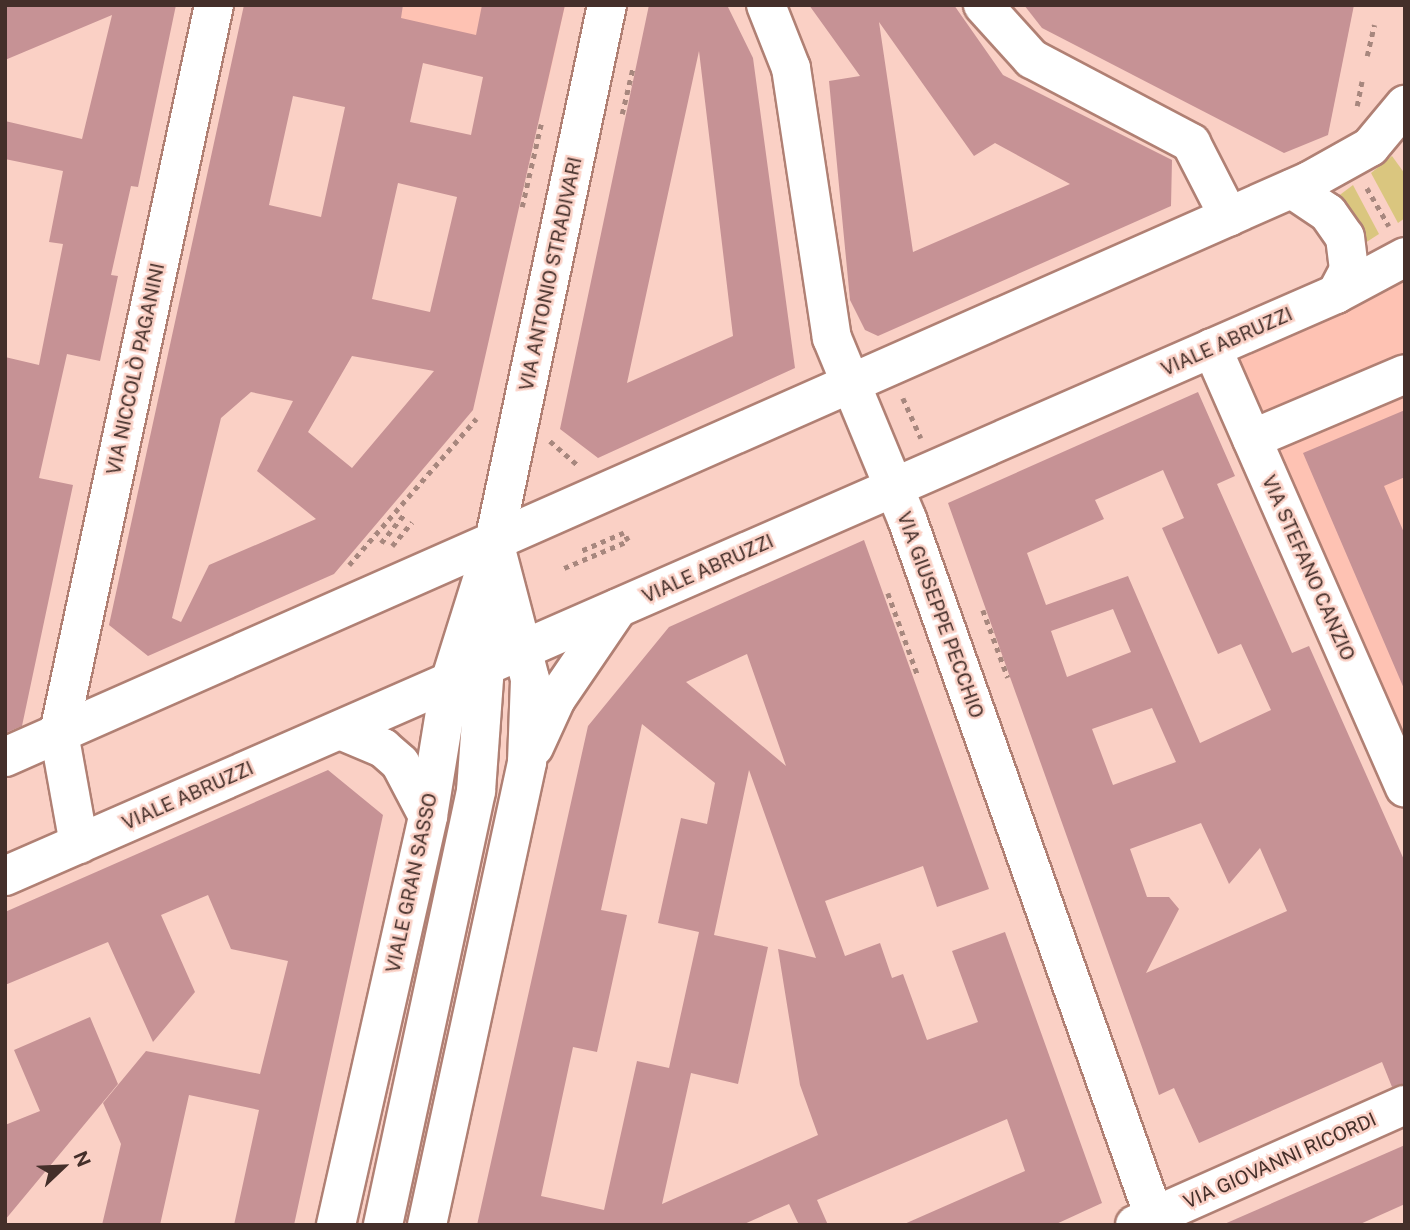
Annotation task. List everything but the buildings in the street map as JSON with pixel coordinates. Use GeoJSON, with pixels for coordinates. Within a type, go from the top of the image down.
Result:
{"type":"FeatureCollection","features":[{"type":"Feature","properties":{"kind":"main road","name":"VIA NICCOLÒ PAGANINI"},"geometry":{"type":"LineString","coordinates":[[59,733],[181,228],[214,5]]}},
{"type":"Feature","properties":{"kind":"main road","name":"VIA ANTONIO STRADIVARI"},"geometry":{"type":"LineString","coordinates":[[494,542],[607,5]]}},
{"type":"Feature","properties":{"kind":"main road","name":"VIA GIUSEPPE PECCHIO"},"geometry":{"type":"LineString","coordinates":[[766,5],[791,68],[819,279],[849,386],[895,487],[1149,1222]]}},
{"type":"Feature","properties":{"kind":"main road"},"geometry":{"type":"LineString","coordinates":[[983,5],[1032,59],[1191,143],[1229,218]]}},
{"type":"Feature","properties":{"kind":"main road"},"geometry":{"type":"LineString","coordinates":[[5,757],[1292,189],[1370,147],[1405,105]]}},
{"type":"Feature","properties":{"kind":"main road"},"geometry":{"type":"LineString","coordinates":[[1292,189],[1328,212],[1345,237],[1349,271],[1336,294]]}},
{"type":"Feature","properties":{"kind":"main road","name":"VIALE ABRUZZI"},"geometry":{"type":"LineString","coordinates":[[5,876],[1336,294],[1397,243]]}},
{"type":"Feature","properties":{"kind":"main road","name":"VIA STEFANO CANZIO"},"geometry":{"type":"LineString","coordinates":[[1212,348],[1405,788]]}},
{"type":"Feature","properties":{"kind":"main road"},"geometry":{"type":"LineString","coordinates":[[1252,439],[1405,374]]}},
{"type":"Feature","properties":{"kind":"main road"},"geometry":{"type":"LineString","coordinates":[[427,1225],[527,762],[530,679],[525,649],[494,542]]}},
{"type":"Feature","properties":{"kind":"main road"},"geometry":{"type":"LineString","coordinates":[[383,1225],[476,790],[494,542]]}},
{"type":"Feature","properties":{"kind":"main road","name":"VIALE GRAN SASSO"},"geometry":{"type":"LineString","coordinates":[[336,1225],[428,816],[450,682],[494,542]]}},
{"type":"Feature","properties":{"kind":"main road"},"geometry":{"type":"LineString","coordinates":[[527,762],[556,699],[618,608]]}},
{"type":"Feature","properties":{"kind":"main road"},"geometry":{"type":"LineString","coordinates":[[340,730],[383,748],[400,763],[428,816]]}},
{"type":"Feature","properties":{"kind":"main road"},"geometry":{"type":"LineString","coordinates":[[59,733],[79,844]]}},
{"type":"Feature","properties":{"kind":"main road","name":"VIA GIOVANNI RICORDI"},"geometry":{"type":"LineString","coordinates":[[1149,1222],[1405,1105]]}},
{"type":"Feature","properties":{"kind":"path"},"geometry":{"type":"LineString","coordinates":[[1367,56],[1374,26]]}},
{"type":"Feature","properties":{"kind":"path"},"geometry":{"type":"LineString","coordinates":[[1356,110],[1362,81]]}},
{"type":"Feature","properties":{"kind":"path"},"geometry":{"type":"LineString","coordinates":[[522,207],[541,124]]}},
{"type":"Feature","properties":{"kind":"path"},"geometry":{"type":"LineString","coordinates":[[1362,178],[1397,243]]}},
{"type":"Feature","properties":{"kind":"path"},"geometry":{"type":"LineString","coordinates":[[900,390],[924,444]]}},
{"type":"Feature","properties":{"kind":"path"},"geometry":{"type":"LineString","coordinates":[[346,569],[476,419]]}},
{"type":"Feature","properties":{"kind":"path"},"geometry":{"type":"LineString","coordinates":[[555,445],[579,466]]}},
{"type":"Feature","properties":{"kind":"path"},"geometry":{"type":"LineString","coordinates":[[381,543],[404,515]]}},
{"type":"Feature","properties":{"kind":"path"},"geometry":{"type":"LineString","coordinates":[[391,546],[412,522]]}},
{"type":"Feature","properties":{"kind":"path"},"geometry":{"type":"LineString","coordinates":[[564,568],[628,541],[624,533],[582,551]]}},
{"type":"Feature","properties":{"kind":"path"},"geometry":{"type":"LineString","coordinates":[[888,593],[918,676]]}},
{"type":"Feature","properties":{"kind":"path"},"geometry":{"type":"LineString","coordinates":[[983,610],[1008,678]]}},
{"type":"Feature","properties":{"kind":"shaded area"},"geometry":{"type":"Polygon","coordinates":[[[403,5],[565,5],[546,91],[392,56],[403,5]]]}},
{"type":"Feature","properties":{"kind":"shaded area"},"geometry":{"type":"Polygon","coordinates":[[[1392,156],[1405,174],[1405,218],[1398,223],[1371,173],[1392,156]]]}},
{"type":"Feature","properties":{"kind":"shaded area"},"geometry":{"type":"Polygon","coordinates":[[[1353,185],[1379,234],[1365,243],[1337,197],[1353,185]]]}},
{"type":"Feature","properties":{"kind":"shaded area"},"geometry":{"type":"Polygon","coordinates":[[[1405,266],[1405,761],[1219,350],[1405,266]]]}}]}
